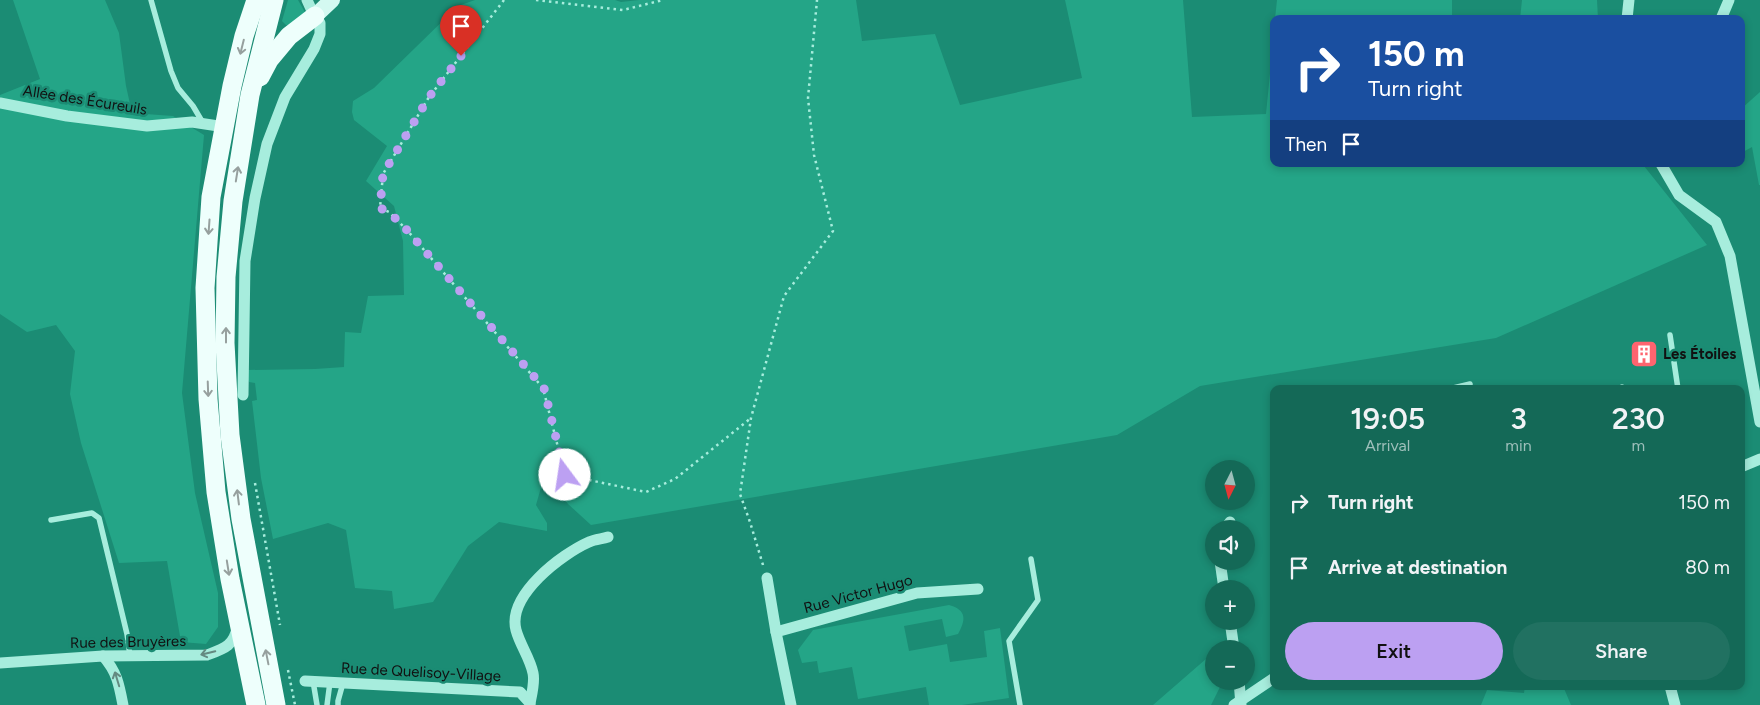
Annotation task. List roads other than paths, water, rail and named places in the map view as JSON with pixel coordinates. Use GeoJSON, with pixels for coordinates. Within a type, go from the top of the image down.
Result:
{"type":"FeatureCollection","features":[{"type":"Feature","properties":{"kind":"main road"},"geometry":{"type":"LineString","coordinates":[[256,0],[238,61],[211,197],[205,288],[208,399],[216,492],[230,579],[256,705]]}},
{"type":"Feature","properties":{"kind":"main road"},"geometry":{"type":"LineString","coordinates":[[274,0],[250,96],[233,201],[226,277],[225,343],[230,435],[240,519],[276,705]]}},
{"type":"Feature","properties":{"kind":"main road"},"geometry":{"type":"LineString","coordinates":[[250,96],[269,60],[311,8]]}},
{"type":"Feature","properties":{"kind":"street"},"geometry":{"type":"LineString","coordinates":[[243,395],[245,261],[255,198],[267,144],[285,97],[314,49],[320,34],[320,23],[311,8],[332,0]]}},
{"type":"Feature","properties":{"kind":"street"},"geometry":{"type":"LineString","coordinates":[[1627,15],[1629,0]]}},
{"type":"Feature","properties":{"kind":"street"},"geometry":{"type":"LineString","coordinates":[[1723,15],[1729,0]]}},
{"type":"Feature","properties":{"kind":"street","name":"Allée des Écureuils"},"geometry":{"type":"LineString","coordinates":[[0,103],[67,116],[148,126],[192,122],[225,127]]}},
{"type":"Feature","properties":{"kind":"street"},"geometry":{"type":"LineString","coordinates":[[1663,167],[1678,195],[1716,222],[1730,256],[1760,422]]}},
{"type":"Feature","properties":{"kind":"street"},"geometry":{"type":"LineString","coordinates":[[1745,465],[1760,459]]}},
{"type":"Feature","properties":{"kind":"street","name":"Rue de Quelisoy-Village"},"geometry":{"type":"LineString","coordinates":[[530,704],[534,673],[516,629],[516,611],[529,588],[547,569],[568,553],[591,541],[608,537]]}},
{"type":"Feature","properties":{"kind":"street"},"geometry":{"type":"LineString","coordinates":[[766,578],[791,705]]}},
{"type":"Feature","properties":{"kind":"street","name":"Rue Victor Hugo"},"geometry":{"type":"LineString","coordinates":[[776,632],[917,593],[978,589]]}},
{"type":"Feature","properties":{"kind":"street","name":"Rue des Bruyères"},"geometry":{"type":"LineString","coordinates":[[0,663],[103,656],[207,655],[222,649],[234,640],[239,622]]}},
{"type":"Feature","properties":{"kind":"street"},"geometry":{"type":"LineString","coordinates":[[103,656],[112,666],[117,676],[123,705]]}},
{"type":"Feature","properties":{"kind":"street","name":"Rue de Quelisoy-Village"},"geometry":{"type":"LineString","coordinates":[[309,681],[520,692],[530,704]]}},
{"type":"Feature","properties":{"kind":"street"},"geometry":{"type":"LineString","coordinates":[[1238,704],[1270,681]]}},
{"type":"Feature","properties":{"kind":"street"},"geometry":{"type":"LineString","coordinates":[[1238,704],[1239,690]]}},
{"type":"Feature","properties":{"kind":"street"},"geometry":{"type":"LineString","coordinates":[[1671,690],[1675,705]]}},
{"type":"Feature","properties":{"kind":"lane"},"geometry":{"type":"LineString","coordinates":[[151,0],[171,71],[178,88],[193,106],[203,123]]}},
{"type":"Feature","properties":{"kind":"lane"},"geometry":{"type":"LineString","coordinates":[[1670,335],[1677,385]]}},
{"type":"Feature","properties":{"kind":"lane"},"geometry":{"type":"LineString","coordinates":[[1466,385],[1470,384]]}},
{"type":"Feature","properties":{"kind":"lane"},"geometry":{"type":"LineString","coordinates":[[51,520],[92,513],[99,518],[127,634],[130,656]]}},
{"type":"Feature","properties":{"kind":"lane"},"geometry":{"type":"LineString","coordinates":[[1020,705],[1009,641],[1038,600],[1031,558]]}},
{"type":"Feature","properties":{"kind":"lane"},"geometry":{"type":"LineString","coordinates":[[309,681],[317,705]]}},
{"type":"Feature","properties":{"kind":"lane"},"geometry":{"type":"LineString","coordinates":[[327,705],[330,682]]}},
{"type":"Feature","properties":{"kind":"lane"},"geometry":{"type":"LineString","coordinates":[[338,705],[343,683]]}},
{"type":"Feature","properties":{"kind":"place","name":"Les Étoiles"},"geometry":{"type":"Point","coordinates":[1644,354]}}]}
